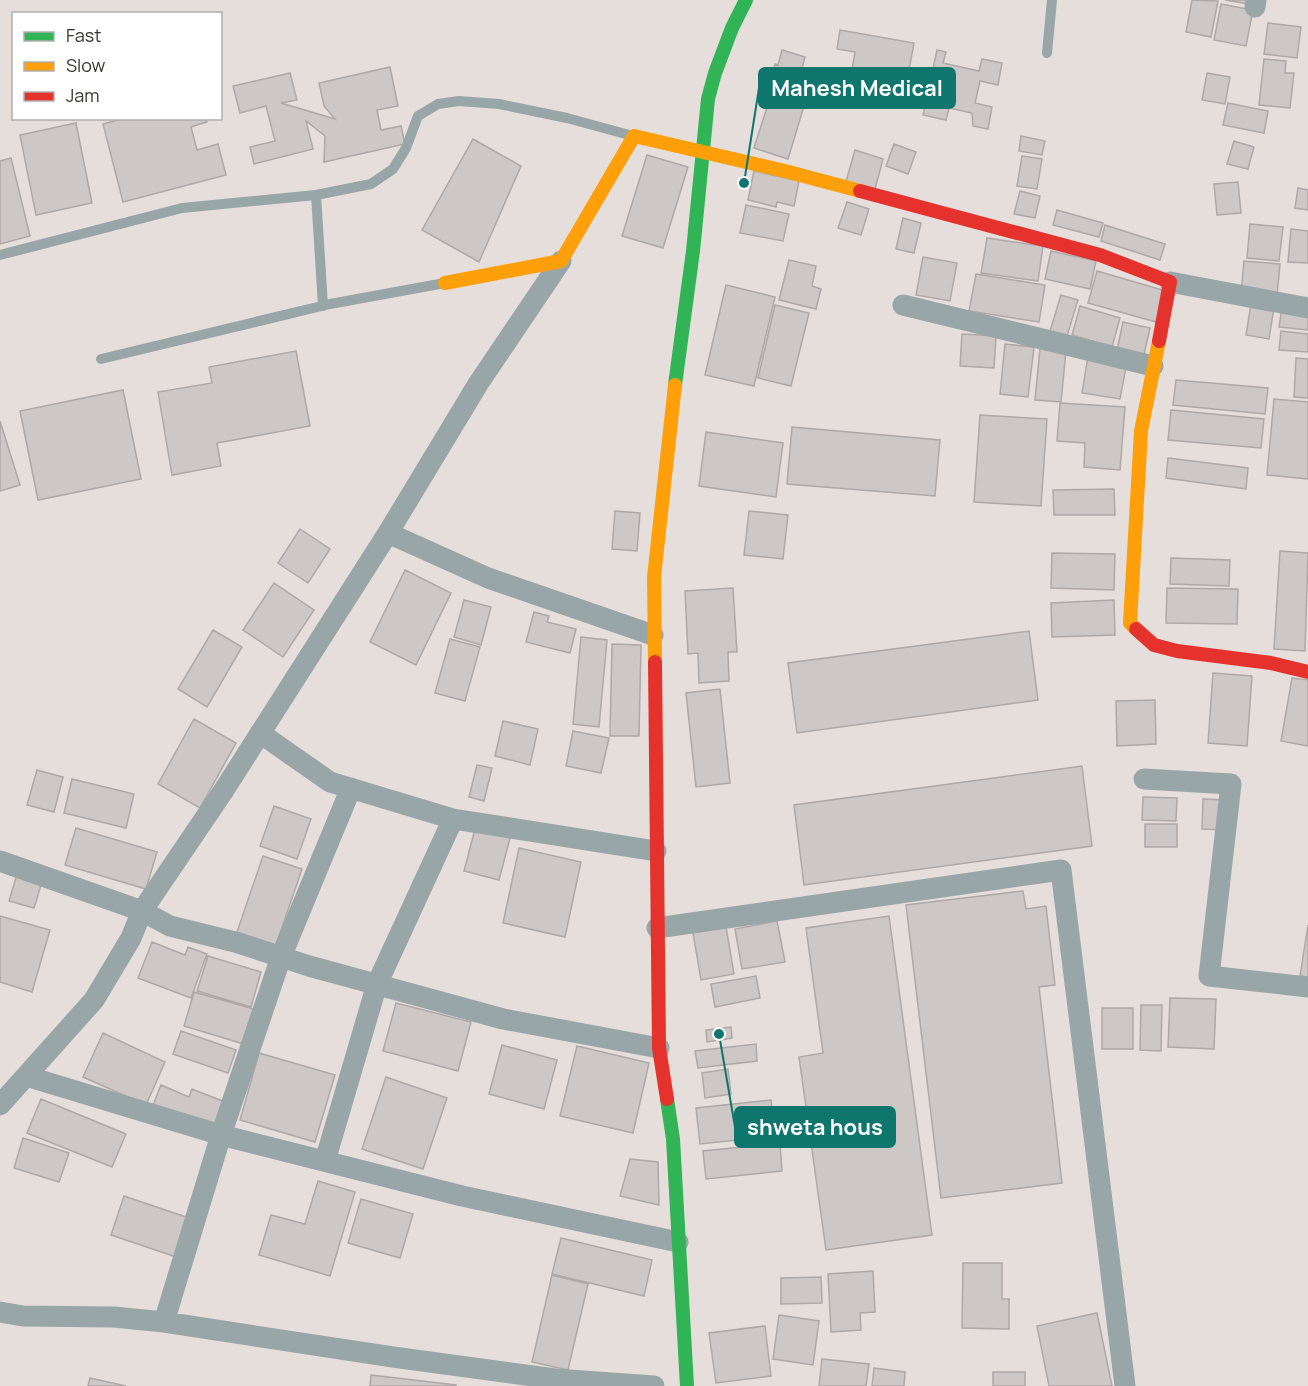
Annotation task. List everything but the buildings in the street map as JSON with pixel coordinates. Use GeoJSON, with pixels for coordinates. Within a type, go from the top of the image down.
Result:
{"type":"FeatureCollection","features":[{"type":"Feature","properties":{"kind":"street"},"geometry":{"type":"LineString","coordinates":[[687,1386],[673,1139],[659,1048],[654,577],[667,446],[693,251],[708,99],[732,28],[746,0]]}},
{"type":"Feature","properties":{"kind":"street"},"geometry":{"type":"LineString","coordinates":[[0,1105],[94,1000],[131,938],[142,911],[224,790],[388,533],[478,384],[561,261],[633,136],[785,171],[1100,255],[1170,282],[1308,308]]}},
{"type":"Feature","properties":{"kind":"street"},"geometry":{"type":"LineString","coordinates":[[445,283],[561,261]]}},
{"type":"Feature","properties":{"kind":"street"},"geometry":{"type":"LineString","coordinates":[[1170,282],[1141,431],[1130,623],[1154,645],[1271,663],[1308,672]]}},
{"type":"Feature","properties":{"kind":"street"},"geometry":{"type":"LineString","coordinates":[[903,305],[1153,366]]}},
{"type":"Feature","properties":{"kind":"street"},"geometry":{"type":"LineString","coordinates":[[388,533],[488,578],[653,635]]}},
{"type":"Feature","properties":{"kind":"street"},"geometry":{"type":"LineString","coordinates":[[260,733],[330,782],[453,819],[656,851]]}},
{"type":"Feature","properties":{"kind":"street"},"geometry":{"type":"LineString","coordinates":[[1144,779],[1231,784],[1209,976],[1308,987]]}},
{"type":"Feature","properties":{"kind":"street"},"geometry":{"type":"LineString","coordinates":[[164,1322],[221,1135],[281,957],[351,788]]}},
{"type":"Feature","properties":{"kind":"street"},"geometry":{"type":"LineString","coordinates":[[325,1161],[377,984],[453,819]]}},
{"type":"Feature","properties":{"kind":"street"},"geometry":{"type":"LineString","coordinates":[[0,861],[142,911],[170,926],[235,942],[503,1019],[659,1048]]}},
{"type":"Feature","properties":{"kind":"street"},"geometry":{"type":"LineString","coordinates":[[657,928],[1061,870],[1125,1386]]}},
{"type":"Feature","properties":{"kind":"street"},"geometry":{"type":"LineString","coordinates":[[26,1076],[221,1135],[462,1196],[678,1242]]}},
{"type":"Feature","properties":{"kind":"street"},"geometry":{"type":"LineString","coordinates":[[0,1312],[23,1316],[114,1317],[164,1322],[479,1377],[555,1378],[654,1386]]}},
{"type":"Feature","properties":{"kind":"lane"},"geometry":{"type":"LineString","coordinates":[[1047,53],[1052,0]]}},
{"type":"Feature","properties":{"kind":"lane"},"geometry":{"type":"LineString","coordinates":[[0,255],[182,208],[315,195],[371,184],[393,169],[406,148],[418,116],[438,104],[459,101],[499,104],[567,118],[633,136]]}},
{"type":"Feature","properties":{"kind":"lane"},"geometry":{"type":"LineString","coordinates":[[315,195],[323,306]]}},
{"type":"Feature","properties":{"kind":"lane"},"geometry":{"type":"LineString","coordinates":[[101,359],[323,306],[445,283]]}},
{"type":"Feature","properties":{"kind":"traffic: fast"},"geometry":{"type":"LineString","coordinates":[[675,385],[693,251],[708,99],[732,28],[746,0]]}},
{"type":"Feature","properties":{"kind":"traffic: fast"},"geometry":{"type":"LineString","coordinates":[[667,1099],[673,1139],[687,1386]]}},
{"type":"Feature","properties":{"kind":"traffic: slow"},"geometry":{"type":"LineString","coordinates":[[445,283],[561,261],[634,136],[860,191]]}},
{"type":"Feature","properties":{"kind":"traffic: slow"},"geometry":{"type":"LineString","coordinates":[[1136,629],[1130,623],[1141,431],[1159,341]]}},
{"type":"Feature","properties":{"kind":"traffic: slow"},"geometry":{"type":"LineString","coordinates":[[655,662],[654,577],[675,385]]}},
{"type":"Feature","properties":{"kind":"traffic: jam"},"geometry":{"type":"LineString","coordinates":[[860,191],[1100,255],[1170,282],[1159,341]]}},
{"type":"Feature","properties":{"kind":"traffic: jam"},"geometry":{"type":"LineString","coordinates":[[1136,629],[1154,645],[1177,651],[1271,663],[1308,672]]}},
{"type":"Feature","properties":{"kind":"traffic: jam"},"geometry":{"type":"LineString","coordinates":[[655,662],[659,1048],[667,1099]]}},
{"type":"Feature","properties":{"kind":"place","name":"Mahesh Medical"},"geometry":{"type":"Point","coordinates":[744,183]}},
{"type":"Feature","properties":{"kind":"place","name":"shweta hous"},"geometry":{"type":"Point","coordinates":[719,1034]}}]}
